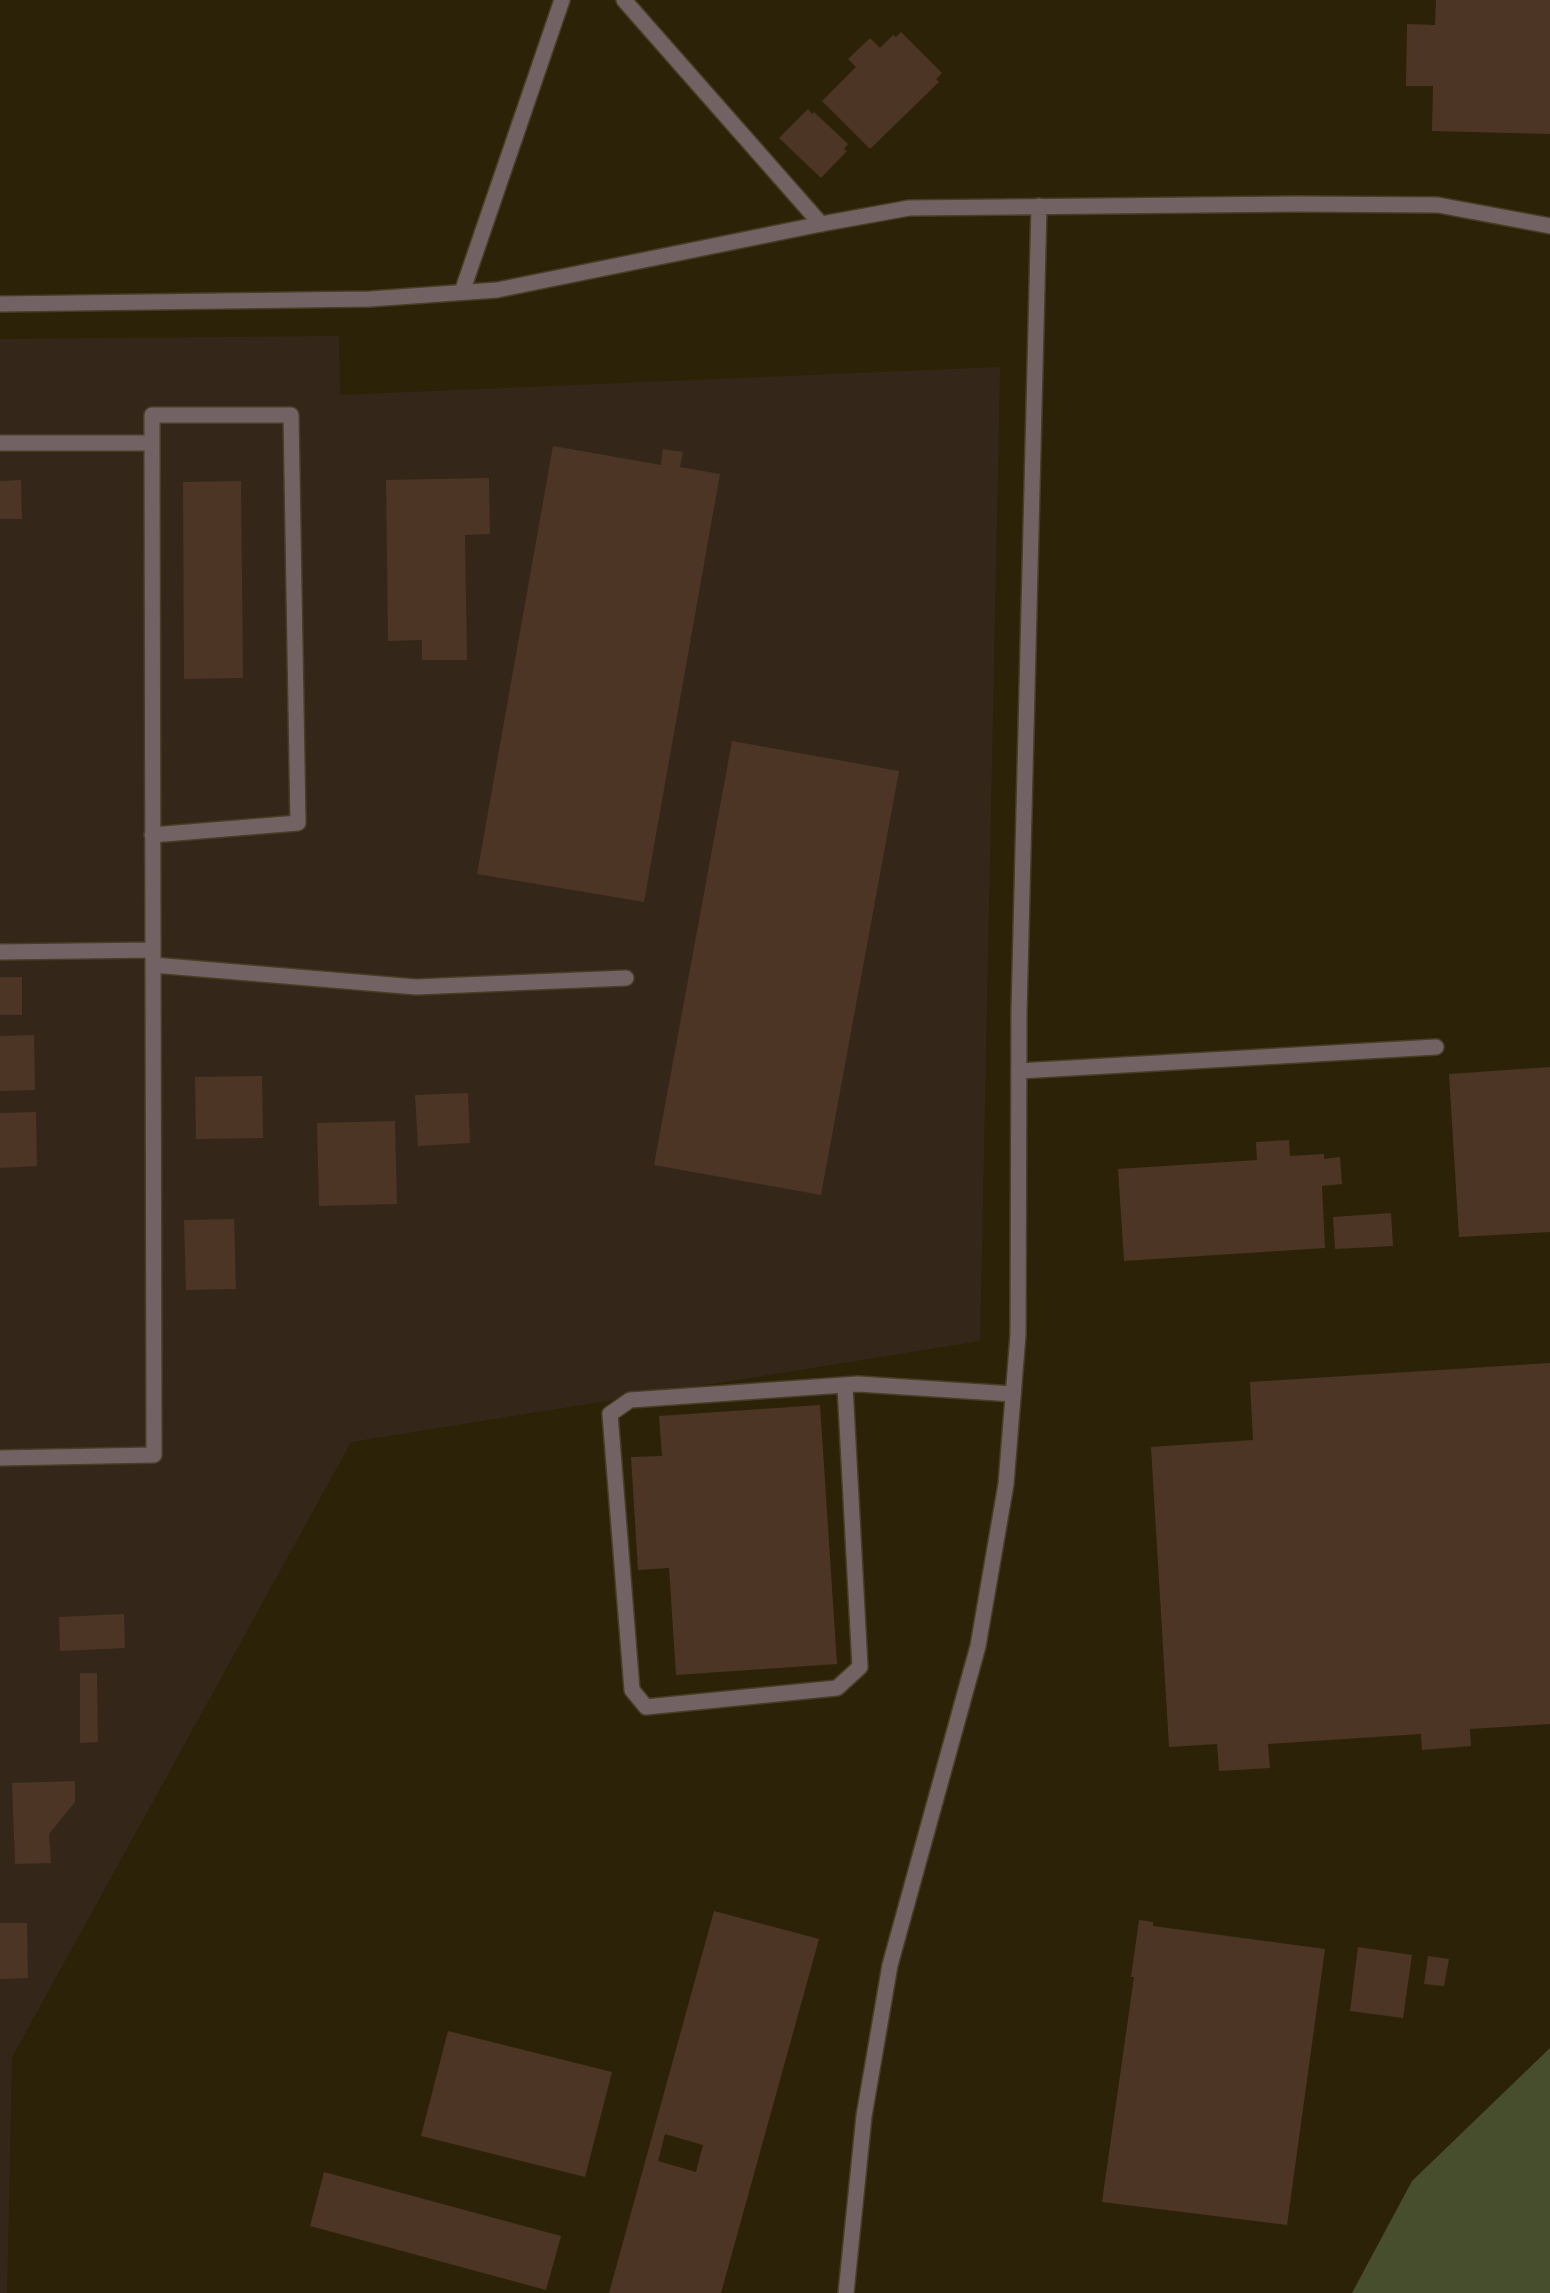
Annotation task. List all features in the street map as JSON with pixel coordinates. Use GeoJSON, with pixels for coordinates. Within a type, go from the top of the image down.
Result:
{"type":"FeatureCollection","features":[{"type":"Feature","properties":{"kind":"street"},"geometry":{"type":"LineString","coordinates":[[462,292],[562,0]]}},
{"type":"Feature","properties":{"kind":"street"},"geometry":{"type":"LineString","coordinates":[[624,0],[821,224]]}},
{"type":"Feature","properties":{"kind":"street"},"geometry":{"type":"LineString","coordinates":[[0,304],[370,299],[497,290],[909,208],[1438,205],[1550,226]]}},
{"type":"Feature","properties":{"kind":"street"},"geometry":{"type":"LineString","coordinates":[[846,2293],[864,2116],[890,1965],[978,1646],[1006,1484],[1018,1335],[1019,1071],[1039,206]]}},
{"type":"Feature","properties":{"kind":"street"},"geometry":{"type":"LineString","coordinates":[[0,1458],[154,1455],[152,835],[152,415],[291,415],[298,823],[152,835]]}},
{"type":"Feature","properties":{"kind":"street"},"geometry":{"type":"LineString","coordinates":[[0,443],[152,443]]}},
{"type":"Feature","properties":{"kind":"street"},"geometry":{"type":"LineString","coordinates":[[0,952],[153,957],[416,987],[626,978]]}},
{"type":"Feature","properties":{"kind":"street"},"geometry":{"type":"LineString","coordinates":[[1019,1071],[1436,1047]]}},
{"type":"Feature","properties":{"kind":"street"},"geometry":{"type":"LineString","coordinates":[[845,1386],[860,1667],[837,1688],[646,1707],[632,1690],[610,1414],[630,1401],[858,1384],[1013,1394]]}},
{"type":"Feature","properties":{"kind":"shaded area"},"geometry":{"type":"Polygon","coordinates":[[[339,336],[340,395],[1000,367],[980,1341],[351,1442],[12,2057],[7,2293],[0,2293],[0,339],[339,336]]]}},
{"type":"Feature","properties":{"kind":"green space"},"geometry":{"type":"Polygon","coordinates":[[[1550,2048],[1550,2293],[1352,2293],[1412,2181],[1550,2048]]]}},
{"type":"Feature","properties":{"kind":"building"},"geometry":{"type":"Polygon","coordinates":[[[1436,0],[1550,0],[1550,134],[1432,131],[1433,86],[1406,86],[1407,24],[1435,25],[1436,0]]]}},
{"type":"Feature","properties":{"kind":"building"},"geometry":{"type":"Polygon","coordinates":[[[901,32],[942,73],[936,79],[939,82],[870,149],[822,101],[856,67],[848,59],[870,38],[880,48],[893,35],[896,37],[901,32]]]}},
{"type":"Feature","properties":{"kind":"building"},"geometry":{"type":"Polygon","coordinates":[[[808,109],[848,144],[844,149],[847,151],[821,178],[779,138],[808,109]]]}},
{"type":"Feature","properties":{"kind":"building"},"geometry":{"type":"Polygon","coordinates":[[[553,446],[661,465],[663,449],[683,452],[680,467],[720,474],[644,902],[477,874],[553,446]]]}},
{"type":"Feature","properties":{"kind":"building"},"geometry":{"type":"Polygon","coordinates":[[[489,478],[490,534],[465,535],[467,660],[422,660],[422,640],[388,641],[386,480],[489,478]]]}},
{"type":"Feature","properties":{"kind":"building"},"geometry":{"type":"Polygon","coordinates":[[[21,480],[22,519],[0,519],[0,481],[21,480]]]}},
{"type":"Feature","properties":{"kind":"building"},"geometry":{"type":"Polygon","coordinates":[[[241,481],[243,678],[184,679],[183,482],[241,481]]]}},
{"type":"Feature","properties":{"kind":"building"},"geometry":{"type":"Polygon","coordinates":[[[732,741],[899,771],[821,1195],[654,1165],[732,741]]]}},
{"type":"Feature","properties":{"kind":"building"},"geometry":{"type":"Polygon","coordinates":[[[0,977],[22,977],[22,1015],[0,1015],[0,977]]]}},
{"type":"Feature","properties":{"kind":"building"},"geometry":{"type":"Polygon","coordinates":[[[34,1035],[35,1090],[0,1091],[0,1036],[34,1035]]]}},
{"type":"Feature","properties":{"kind":"building"},"geometry":{"type":"Polygon","coordinates":[[[1550,1067],[1550,1232],[1459,1237],[1449,1074],[1550,1067]]]}},
{"type":"Feature","properties":{"kind":"building"},"geometry":{"type":"Polygon","coordinates":[[[262,1076],[263,1138],[196,1139],[195,1077],[262,1076]]]}},
{"type":"Feature","properties":{"kind":"building"},"geometry":{"type":"Polygon","coordinates":[[[468,1093],[470,1143],[418,1146],[415,1095],[468,1093]]]}},
{"type":"Feature","properties":{"kind":"building"},"geometry":{"type":"Polygon","coordinates":[[[36,1112],[37,1166],[0,1168],[0,1113],[36,1112]]]}},
{"type":"Feature","properties":{"kind":"building"},"geometry":{"type":"Polygon","coordinates":[[[395,1121],[397,1204],[319,1206],[317,1123],[395,1121]]]}},
{"type":"Feature","properties":{"kind":"building"},"geometry":{"type":"Polygon","coordinates":[[[1289,1140],[1290,1156],[1324,1154],[1324,1159],[1340,1157],[1342,1184],[1322,1186],[1325,1248],[1124,1261],[1118,1169],[1257,1160],[1256,1142],[1289,1140]]]}},
{"type":"Feature","properties":{"kind":"building"},"geometry":{"type":"Polygon","coordinates":[[[1391,1213],[1393,1246],[1335,1249],[1333,1217],[1391,1213]]]}},
{"type":"Feature","properties":{"kind":"building"},"geometry":{"type":"Polygon","coordinates":[[[234,1219],[236,1289],[186,1290],[184,1220],[234,1219]]]}},
{"type":"Feature","properties":{"kind":"building"},"geometry":{"type":"Polygon","coordinates":[[[1550,1363],[1550,1724],[1470,1729],[1471,1746],[1422,1750],[1421,1734],[1268,1744],[1270,1768],[1219,1771],[1217,1744],[1169,1747],[1151,1447],[1253,1440],[1250,1382],[1550,1363]]]}},
{"type":"Feature","properties":{"kind":"building"},"geometry":{"type":"Polygon","coordinates":[[[820,1405],[837,1664],[676,1675],[669,1568],[638,1570],[631,1457],[662,1456],[659,1416],[820,1405]]]}},
{"type":"Feature","properties":{"kind":"building"},"geometry":{"type":"Polygon","coordinates":[[[124,1614],[125,1648],[60,1651],[59,1617],[124,1614]]]}},
{"type":"Feature","properties":{"kind":"building"},"geometry":{"type":"Polygon","coordinates":[[[80,1673],[97,1673],[98,1742],[80,1743],[80,1673]]]}},
{"type":"Feature","properties":{"kind":"building"},"geometry":{"type":"Polygon","coordinates":[[[75,1781],[75,1802],[49,1834],[51,1863],[15,1864],[12,1783],[75,1781]]]}},
{"type":"Feature","properties":{"kind":"building"},"geometry":{"type":"Polygon","coordinates":[[[714,1911],[819,1939],[721,2293],[609,2293],[714,1911]],[[665,2134],[658,2161],[696,2172],[703,2145],[665,2134]]]}},
{"type":"Feature","properties":{"kind":"building"},"geometry":{"type":"Polygon","coordinates":[[[1139,1920],[1153,1922],[1153,1926],[1325,1949],[1287,2225],[1102,2202],[1134,1977],[1131,1977],[1139,1920]]]}},
{"type":"Feature","properties":{"kind":"building"},"geometry":{"type":"Polygon","coordinates":[[[0,1923],[27,1923],[28,1978],[0,1979],[0,1923]]]}},
{"type":"Feature","properties":{"kind":"building"},"geometry":{"type":"Polygon","coordinates":[[[1358,1947],[1412,1955],[1403,2018],[1350,2011],[1358,1947]]]}},
{"type":"Feature","properties":{"kind":"building"},"geometry":{"type":"Polygon","coordinates":[[[1428,1956],[1449,1959],[1444,1986],[1424,1984],[1428,1956]]]}},
{"type":"Feature","properties":{"kind":"building"},"geometry":{"type":"Polygon","coordinates":[[[448,2031],[612,2072],[585,2177],[421,2136],[448,2031]]]}},
{"type":"Feature","properties":{"kind":"building"},"geometry":{"type":"Polygon","coordinates":[[[324,2172],[561,2236],[546,2290],[310,2226],[324,2172]]]}}]}
